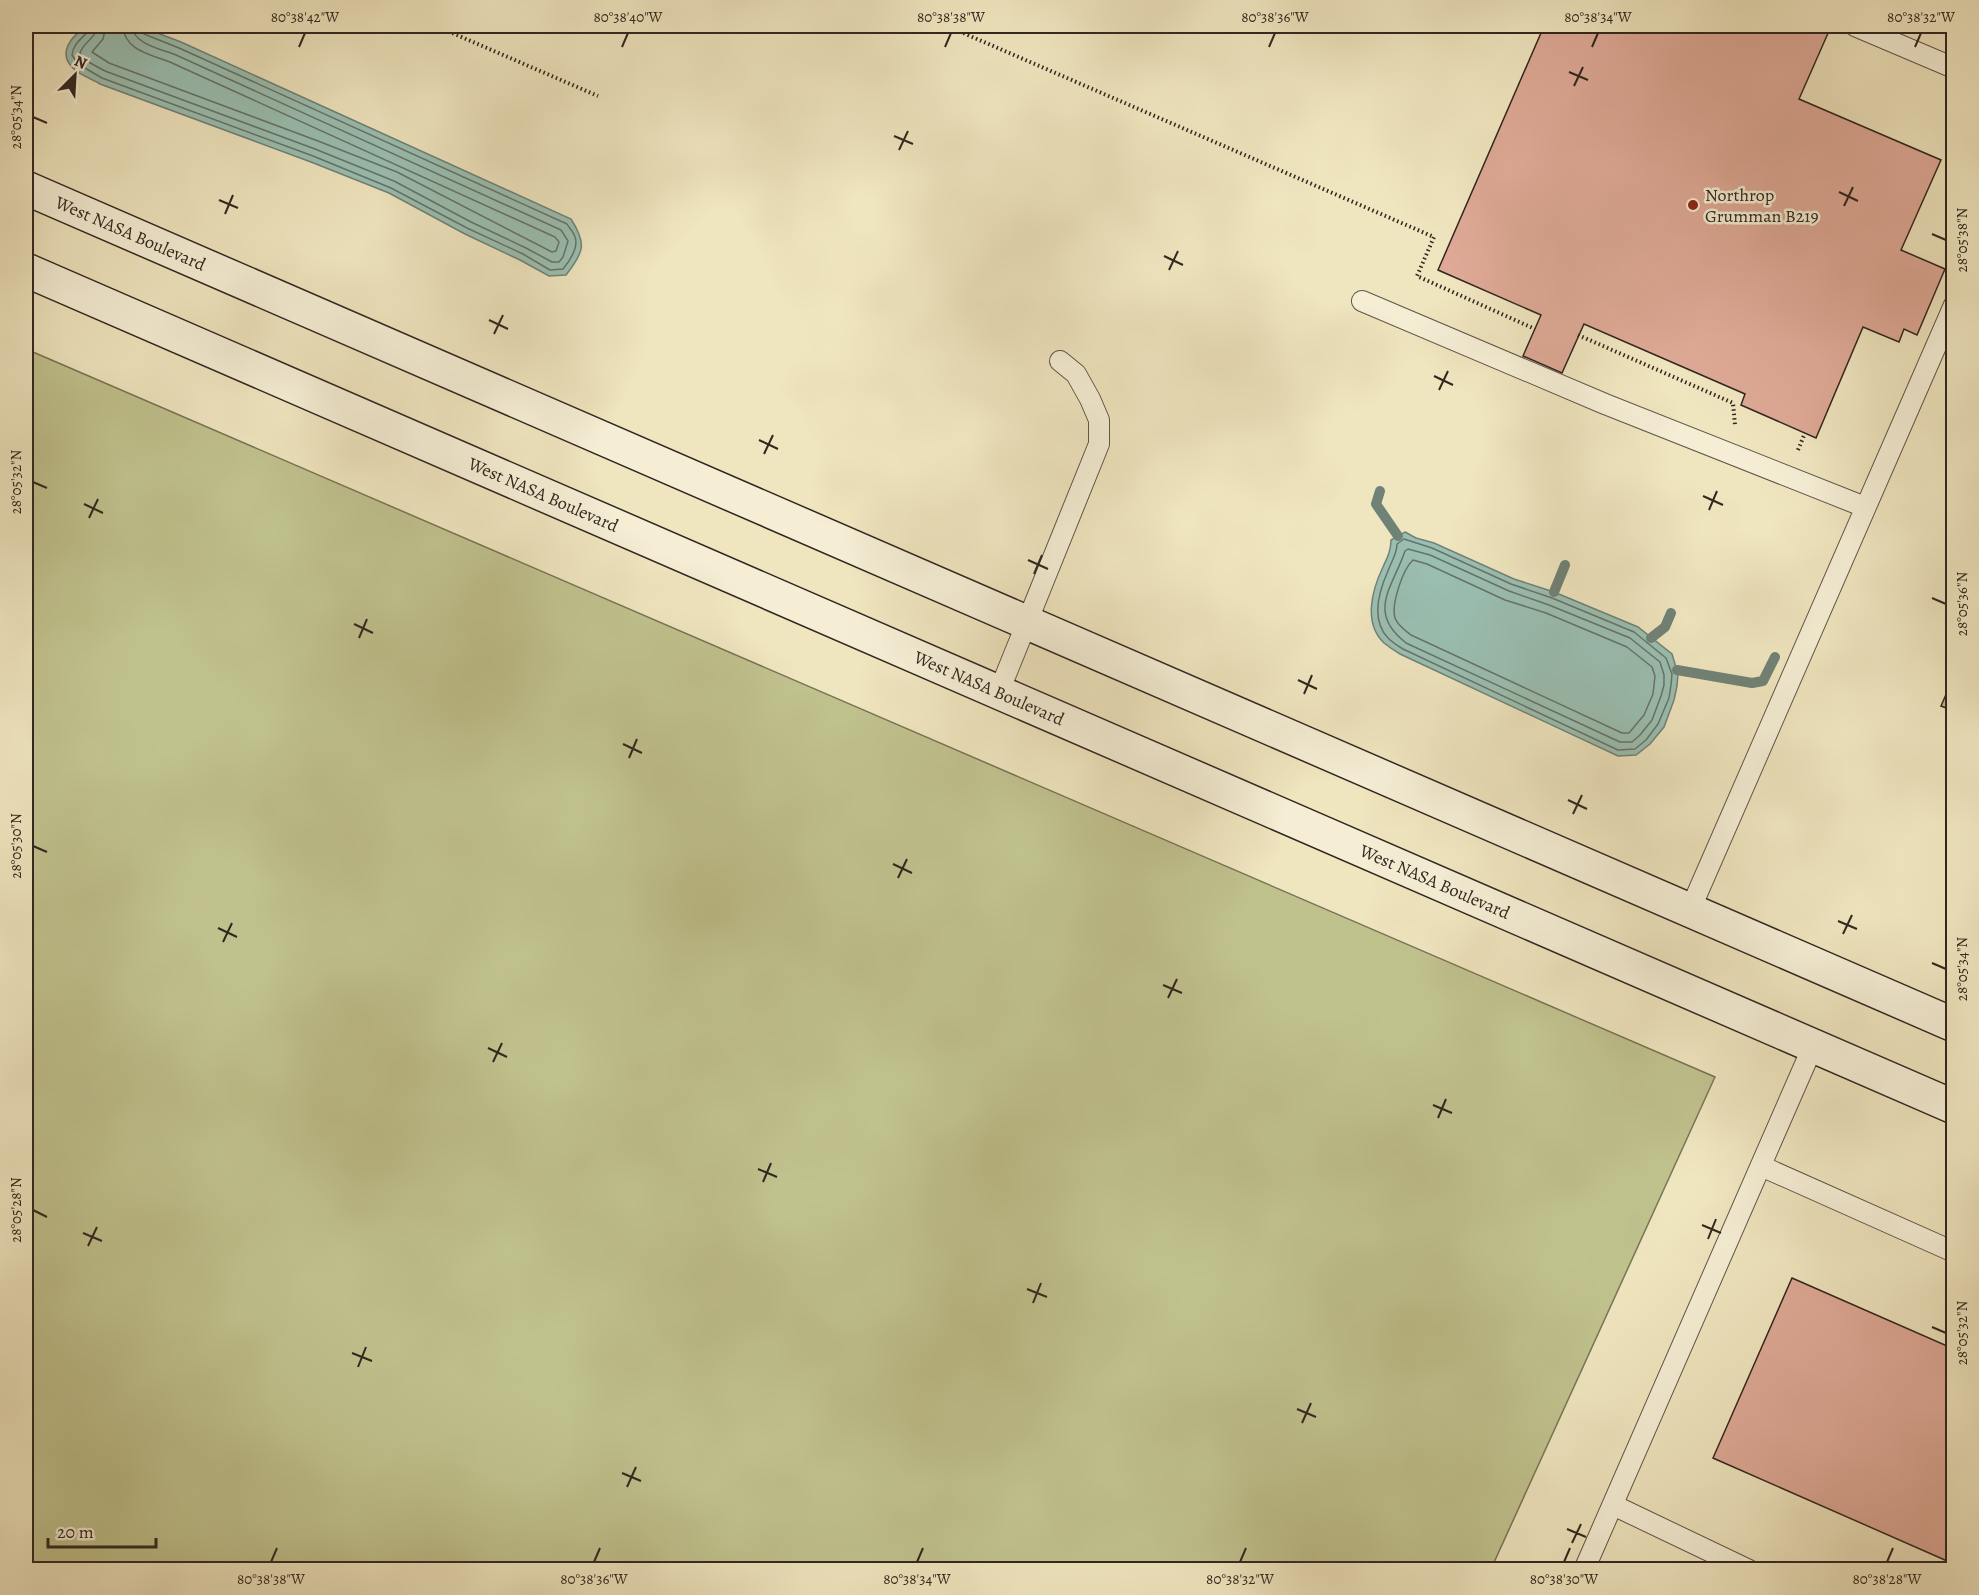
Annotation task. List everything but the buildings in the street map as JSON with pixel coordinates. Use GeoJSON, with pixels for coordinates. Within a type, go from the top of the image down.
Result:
{"type":"FeatureCollection","features":[{"type":"Feature","properties":{"kind":"main road","name":"West NASA Boulevard"},"geometry":{"type":"LineString","coordinates":[[26,188],[1953,1025]]}},
{"type":"Feature","properties":{"kind":"main road","name":"West NASA Boulevard"},"geometry":{"type":"LineString","coordinates":[[26,270],[1953,1107]]}},
{"type":"Feature","properties":{"kind":"lane"},"geometry":{"type":"LineString","coordinates":[[1855,26],[1953,68]]}},
{"type":"Feature","properties":{"kind":"lane"},"geometry":{"type":"LineString","coordinates":[[1362,301],[1605,404],[1865,507]]}},
{"type":"Feature","properties":{"kind":"lane"},"geometry":{"type":"LineString","coordinates":[[1690,910],[1953,305]]}},
{"type":"Feature","properties":{"kind":"lane"},"geometry":{"type":"LineString","coordinates":[[998,694],[1099,444],[1099,420],[1090,399],[1076,374],[1060,361]]}},
{"type":"Feature","properties":{"kind":"lane"},"geometry":{"type":"LineString","coordinates":[[1584,1569],[1814,1046]]}},
{"type":"Feature","properties":{"kind":"lane"},"geometry":{"type":"LineString","coordinates":[[1761,1166],[1953,1252]]}},
{"type":"Feature","properties":{"kind":"lane"},"geometry":{"type":"LineString","coordinates":[[1613,1505],[1749,1569]]}},
{"type":"Feature","properties":{"kind":"path"},"geometry":{"type":"LineString","coordinates":[[436,26],[598,96]]}},
{"type":"Feature","properties":{"kind":"path"},"geometry":{"type":"LineString","coordinates":[[947,26],[1434,237],[1417,276],[1535,329]]}},
{"type":"Feature","properties":{"kind":"path"},"geometry":{"type":"LineString","coordinates":[[1578,335],[1733,403],[1735,429]]}},
{"type":"Feature","properties":{"kind":"path"},"geometry":{"type":"LineString","coordinates":[[1796,456],[1805,433]]}},
{"type":"Feature","properties":{"kind":"green space"},"geometry":{"type":"Polygon","coordinates":[[[26,349],[1715,1077],[1491,1569],[26,1569],[26,349]]]}},
{"type":"Feature","properties":{"kind":"water"},"geometry":{"type":"Polygon","coordinates":[[[88,26],[139,26],[181,42],[571,219],[580,235],[580,254],[566,275],[549,276],[389,193],[100,84],[77,71],[66,57],[68,45],[72,39],[88,26]]]}},
{"type":"Feature","properties":{"kind":"water"},"geometry":{"type":"Polygon","coordinates":[[[1405,532],[1514,579],[1554,592],[1638,627],[1672,654],[1678,674],[1674,700],[1664,727],[1650,744],[1636,755],[1618,756],[1400,654],[1386,644],[1377,635],[1373,626],[1373,596],[1391,540],[1405,532]]]}},
{"type":"Feature","properties":{"kind":"waterway"},"geometry":{"type":"LineString","coordinates":[[1380,491],[1376,504],[1398,536]]}},
{"type":"Feature","properties":{"kind":"waterway"},"geometry":{"type":"LineString","coordinates":[[1554,592],[1565,565]]}},
{"type":"Feature","properties":{"kind":"waterway"},"geometry":{"type":"LineString","coordinates":[[1651,638],[1665,627],[1671,613]]}},
{"type":"Feature","properties":{"kind":"waterway"},"geometry":{"type":"LineString","coordinates":[[1677,670],[1752,683],[1763,681],[1775,657]]}},
{"type":"Feature","properties":{"kind":"place","name":"Northrop Grumman B219"},"geometry":{"type":"Point","coordinates":[1693,205]}}]}
